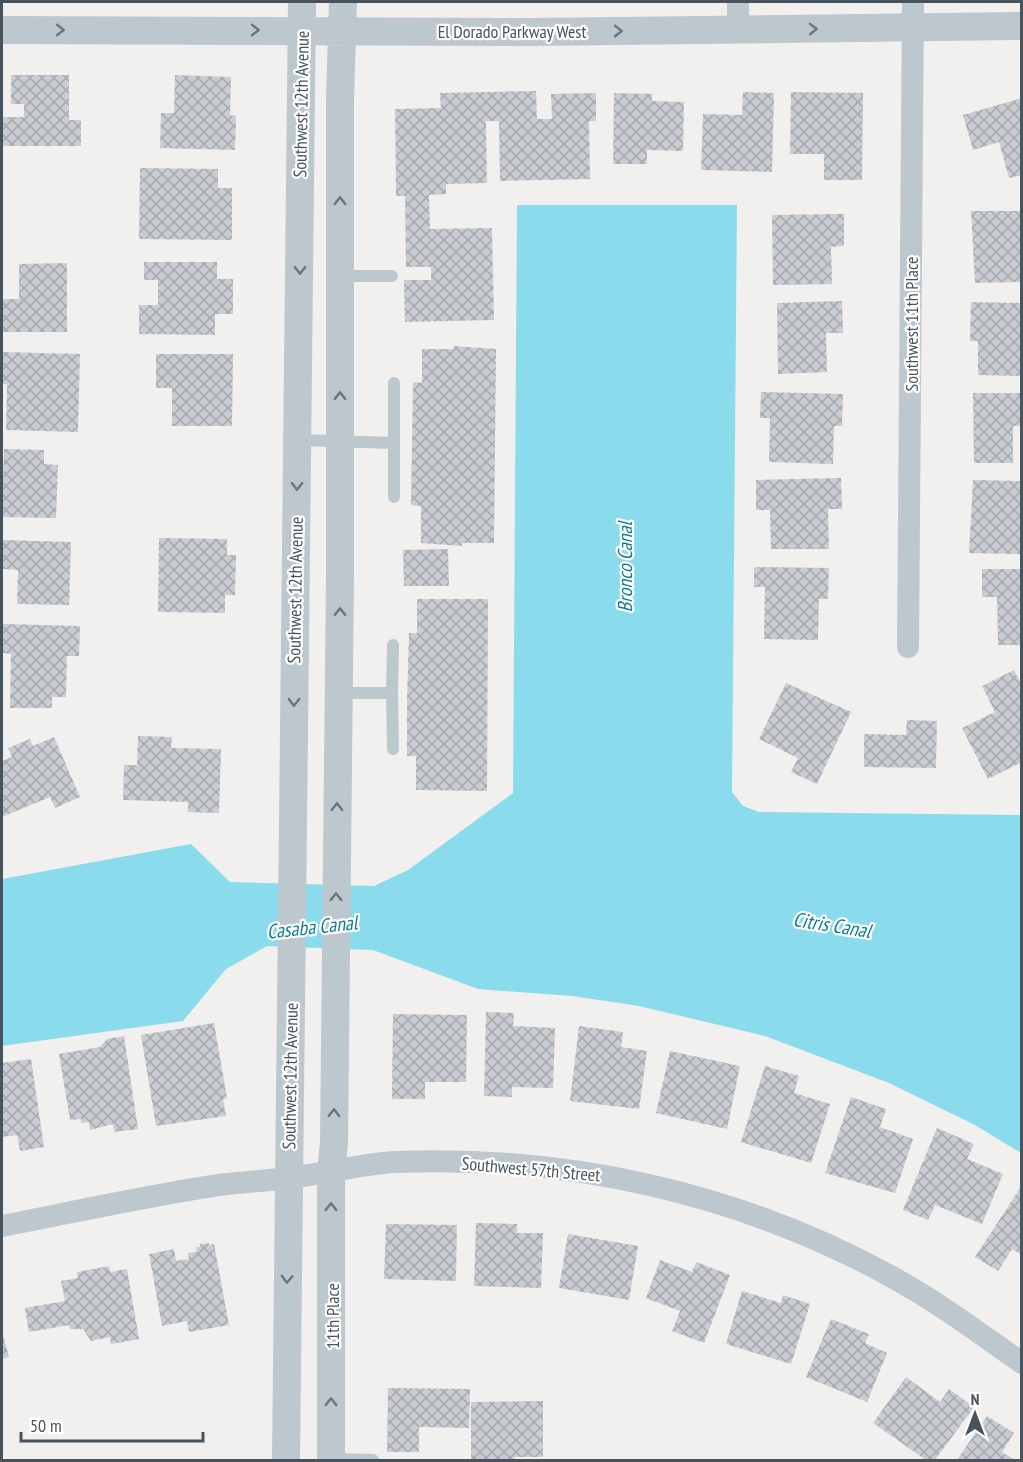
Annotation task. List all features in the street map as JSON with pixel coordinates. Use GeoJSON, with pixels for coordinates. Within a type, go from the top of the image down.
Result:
{"type":"FeatureCollection","features":[{"type":"Feature","properties":{"kind":"street","name":"Southwest 12th Avenue"},"geometry":{"type":"LineString","coordinates":[[287,1178],[302,2]]}},
{"type":"Feature","properties":{"kind":"street"},"geometry":{"type":"LineString","coordinates":[[331,1172],[334,1143],[339,693],[340,100],[344,2]]}},
{"type":"Feature","properties":{"kind":"street"},"geometry":{"type":"LineString","coordinates":[[738,2],[738,30]]}},
{"type":"Feature","properties":{"kind":"street","name":"El Dorado Parkway West"},"geometry":{"type":"LineString","coordinates":[[2,30],[738,30],[913,15],[1022,26]]}},
{"type":"Feature","properties":{"kind":"street","name":"Southwest 11th Place"},"geometry":{"type":"LineString","coordinates":[[908,648],[913,15]]}},
{"type":"Feature","properties":{"kind":"street","name":"Southwest 57th Street"},"geometry":{"type":"LineString","coordinates":[[2,1226],[219,1185],[287,1178],[393,1162],[488,1162],[559,1168],[629,1180],[696,1196],[762,1218],[861,1260],[950,1311],[1022,1364]]}},
{"type":"Feature","properties":{"kind":"street","name":"11th Place"},"geometry":{"type":"LineString","coordinates":[[331,1172],[331,1460]]}},
{"type":"Feature","properties":{"kind":"street"},"geometry":{"type":"LineString","coordinates":[[286,1461],[287,1178]]}},
{"type":"Feature","properties":{"kind":"lane"},"geometry":{"type":"LineString","coordinates":[[340,276],[392,276]]}},
{"type":"Feature","properties":{"kind":"lane"},"geometry":{"type":"LineString","coordinates":[[394,383],[394,497]]}},
{"type":"Feature","properties":{"kind":"lane"},"geometry":{"type":"LineString","coordinates":[[298,441],[394,443]]}},
{"type":"Feature","properties":{"kind":"lane"},"geometry":{"type":"LineString","coordinates":[[393,645],[393,749]]}},
{"type":"Feature","properties":{"kind":"lane"},"geometry":{"type":"LineString","coordinates":[[339,693],[392,693]]}},
{"type":"Feature","properties":{"kind":"lane"},"geometry":{"type":"LineString","coordinates":[[331,1460],[373,1461]]}},
{"type":"Feature","properties":{"kind":"water"},"geometry":{"type":"Polygon","coordinates":[[[517,205],[737,205],[732,792],[743,806],[759,812],[1021,815],[1021,1153],[975,1125],[889,1083],[765,1036],[639,1006],[572,996],[478,989],[373,950],[267,946],[226,969],[183,1021],[2,1046],[2,879],[191,844],[230,882],[374,886],[408,870],[513,793],[517,205]]]}},
{"type":"Feature","properties":{"kind":"building"},"geometry":{"type":"Polygon","coordinates":[[[11,75],[69,75],[69,120],[81,120],[81,146],[2,146],[2,117],[24,117],[24,104],[11,104],[11,75]]]}},
{"type":"Feature","properties":{"kind":"building"},"geometry":{"type":"Polygon","coordinates":[[[175,75],[231,77],[230,115],[236,116],[235,150],[160,148],[161,113],[174,113],[175,75]]]}},
{"type":"Feature","properties":{"kind":"building"},"geometry":{"type":"Polygon","coordinates":[[[536,91],[537,119],[552,119],[551,94],[596,93],[596,121],[589,121],[590,179],[500,181],[499,121],[486,121],[487,183],[446,184],[446,194],[429,195],[430,229],[492,228],[494,320],[405,322],[404,280],[431,280],[431,267],[406,267],[405,196],[396,196],[395,109],[441,108],[440,93],[536,91]]]}},
{"type":"Feature","properties":{"kind":"building"},"geometry":{"type":"Polygon","coordinates":[[[743,92],[774,93],[772,172],[701,170],[703,114],[742,115],[743,92]]]}},
{"type":"Feature","properties":{"kind":"building"},"geometry":{"type":"Polygon","coordinates":[[[791,92],[863,93],[862,180],[824,180],[824,154],[790,154],[791,92]]]}},
{"type":"Feature","properties":{"kind":"building"},"geometry":{"type":"Polygon","coordinates":[[[614,93],[652,94],[652,101],[684,102],[683,151],[647,150],[647,164],[613,164],[614,93]]]}},
{"type":"Feature","properties":{"kind":"building"},"geometry":{"type":"Polygon","coordinates":[[[1022,98],[1022,175],[1009,178],[999,142],[973,150],[963,115],[1022,98]]]}},
{"type":"Feature","properties":{"kind":"building"},"geometry":{"type":"Polygon","coordinates":[[[140,168],[218,169],[218,188],[232,188],[232,240],[139,239],[140,168]]]}},
{"type":"Feature","properties":{"kind":"building"},"geometry":{"type":"Polygon","coordinates":[[[971,211],[1022,211],[1022,282],[975,283],[971,211]]]}},
{"type":"Feature","properties":{"kind":"building"},"geometry":{"type":"Polygon","coordinates":[[[844,214],[844,246],[831,247],[832,284],[773,285],[772,215],[844,214]]]}},
{"type":"Feature","properties":{"kind":"building"},"geometry":{"type":"Polygon","coordinates":[[[144,262],[217,262],[217,279],[233,279],[233,314],[215,314],[215,335],[139,334],[139,305],[158,305],[158,280],[144,280],[144,262]]]}},
{"type":"Feature","properties":{"kind":"building"},"geometry":{"type":"Polygon","coordinates":[[[67,263],[67,332],[2,332],[2,299],[19,299],[19,264],[67,263]]]}},
{"type":"Feature","properties":{"kind":"building"},"geometry":{"type":"Polygon","coordinates":[[[842,301],[843,333],[826,333],[827,372],[778,374],[777,303],[842,301]]]}},
{"type":"Feature","properties":{"kind":"building"},"geometry":{"type":"Polygon","coordinates":[[[971,302],[1022,303],[1022,376],[978,375],[978,341],[970,341],[971,302]]]}},
{"type":"Feature","properties":{"kind":"building"},"geometry":{"type":"Polygon","coordinates":[[[454,346],[496,349],[494,543],[462,543],[462,546],[421,543],[421,506],[411,505],[413,382],[422,383],[422,349],[454,349],[454,346]]]}},
{"type":"Feature","properties":{"kind":"building"},"geometry":{"type":"Polygon","coordinates":[[[2,352],[80,354],[78,432],[6,430],[7,384],[2,384],[2,352]]]}},
{"type":"Feature","properties":{"kind":"building"},"geometry":{"type":"Polygon","coordinates":[[[156,354],[233,354],[232,426],[172,426],[172,388],[156,388],[156,354]]]}},
{"type":"Feature","properties":{"kind":"building"},"geometry":{"type":"Polygon","coordinates":[[[761,392],[843,394],[842,426],[834,426],[833,464],[769,462],[770,418],[760,418],[761,392]]]}},
{"type":"Feature","properties":{"kind":"building"},"geometry":{"type":"Polygon","coordinates":[[[973,393],[1022,393],[1022,426],[1013,426],[1013,463],[974,463],[973,393]]]}},
{"type":"Feature","properties":{"kind":"building"},"geometry":{"type":"Polygon","coordinates":[[[4,449],[44,450],[44,464],[58,465],[56,518],[2,517],[4,449]]]}},
{"type":"Feature","properties":{"kind":"building"},"geometry":{"type":"Polygon","coordinates":[[[841,478],[842,509],[828,509],[829,549],[771,549],[770,510],[756,510],[756,480],[841,478]]]}},
{"type":"Feature","properties":{"kind":"building"},"geometry":{"type":"Polygon","coordinates":[[[973,480],[1022,481],[1022,554],[969,553],[973,480]]]}},
{"type":"Feature","properties":{"kind":"building"},"geometry":{"type":"Polygon","coordinates":[[[159,538],[227,539],[227,555],[236,555],[235,595],[225,595],[225,613],[158,612],[159,538]]]}},
{"type":"Feature","properties":{"kind":"building"},"geometry":{"type":"Polygon","coordinates":[[[2,540],[71,542],[69,605],[17,604],[18,570],[2,569],[2,540]]]}},
{"type":"Feature","properties":{"kind":"building"},"geometry":{"type":"Polygon","coordinates":[[[448,549],[449,586],[404,586],[403,550],[448,549]]]}},
{"type":"Feature","properties":{"kind":"building"},"geometry":{"type":"Polygon","coordinates":[[[754,567],[829,568],[828,599],[819,599],[818,640],[764,639],[765,587],[754,587],[754,567]]]}},
{"type":"Feature","properties":{"kind":"building"},"geometry":{"type":"Polygon","coordinates":[[[982,569],[1022,569],[1022,645],[998,645],[997,597],[982,597],[982,569]]]}},
{"type":"Feature","properties":{"kind":"building"},"geometry":{"type":"Polygon","coordinates":[[[417,599],[488,599],[487,791],[416,790],[416,756],[407,756],[407,700],[409,633],[417,633],[417,599]]]}},
{"type":"Feature","properties":{"kind":"building"},"geometry":{"type":"Polygon","coordinates":[[[3,624],[80,626],[79,656],[67,656],[66,697],[52,697],[52,708],[10,708],[11,654],[3,653],[3,624]]]}},
{"type":"Feature","properties":{"kind":"building"},"geometry":{"type":"Polygon","coordinates":[[[1014,670],[1022,686],[1022,762],[988,779],[962,728],[995,712],[982,686],[1014,670]]]}},
{"type":"Feature","properties":{"kind":"building"},"geometry":{"type":"Polygon","coordinates":[[[786,683],[851,712],[817,784],[791,772],[798,758],[759,739],[786,683]]]}},
{"type":"Feature","properties":{"kind":"building"},"geometry":{"type":"Polygon","coordinates":[[[907,720],[937,721],[936,768],[864,767],[864,734],[906,735],[907,720]]]}},
{"type":"Feature","properties":{"kind":"building"},"geometry":{"type":"Polygon","coordinates":[[[138,736],[172,737],[171,748],[221,749],[219,813],[188,812],[188,802],[123,800],[124,765],[137,765],[138,736]]]}},
{"type":"Feature","properties":{"kind":"building"},"geometry":{"type":"Polygon","coordinates":[[[54,737],[80,797],[55,808],[50,797],[2,817],[2,761],[12,757],[8,748],[30,739],[33,746],[54,737]]]}},
{"type":"Feature","properties":{"kind":"building"},"geometry":{"type":"Polygon","coordinates":[[[486,1012],[514,1013],[513,1026],[555,1028],[553,1088],[512,1087],[512,1097],[484,1096],[486,1012]]]}},
{"type":"Feature","properties":{"kind":"building"},"geometry":{"type":"Polygon","coordinates":[[[393,1014],[467,1015],[466,1082],[425,1082],[425,1099],[392,1099],[393,1014]]]}},
{"type":"Feature","properties":{"kind":"building"},"geometry":{"type":"Polygon","coordinates":[[[214,1023],[227,1098],[223,1099],[226,1116],[156,1126],[141,1035],[214,1023]]]}},
{"type":"Feature","properties":{"kind":"building"},"geometry":{"type":"Polygon","coordinates":[[[579,1026],[623,1032],[621,1047],[647,1051],[639,1109],[570,1101],[579,1026]]]}},
{"type":"Feature","properties":{"kind":"building"},"geometry":{"type":"Polygon","coordinates":[[[124,1036],[138,1129],[114,1132],[113,1124],[90,1130],[89,1122],[81,1123],[81,1119],[70,1120],[59,1054],[100,1047],[107,1039],[124,1036]]]}},
{"type":"Feature","properties":{"kind":"building"},"geometry":{"type":"Polygon","coordinates":[[[670,1051],[740,1066],[727,1129],[656,1113],[670,1051]]]}},
{"type":"Feature","properties":{"kind":"building"},"geometry":{"type":"Polygon","coordinates":[[[31,1059],[44,1147],[20,1151],[17,1135],[2,1137],[2,1063],[31,1059]]]}},
{"type":"Feature","properties":{"kind":"building"},"geometry":{"type":"Polygon","coordinates":[[[765,1066],[799,1076],[794,1093],[830,1104],[811,1163],[741,1142],[765,1066]]]}},
{"type":"Feature","properties":{"kind":"building"},"geometry":{"type":"Polygon","coordinates":[[[851,1097],[886,1109],[880,1127],[913,1139],[895,1193],[825,1173],[851,1097]]]}},
{"type":"Feature","properties":{"kind":"building"},"geometry":{"type":"Polygon","coordinates":[[[937,1128],[974,1144],[967,1159],[1003,1174],[982,1224],[935,1205],[928,1220],[903,1210],[937,1128]]]}},
{"type":"Feature","properties":{"kind":"building"},"geometry":{"type":"Polygon","coordinates":[[[1022,1185],[1022,1255],[1012,1249],[998,1271],[975,1257],[1022,1185]]]}},
{"type":"Feature","properties":{"kind":"building"},"geometry":{"type":"Polygon","coordinates":[[[476,1223],[517,1224],[517,1233],[543,1233],[541,1288],[474,1286],[476,1223]]]}},
{"type":"Feature","properties":{"kind":"building"},"geometry":{"type":"Polygon","coordinates":[[[386,1224],[457,1225],[456,1281],[384,1279],[386,1224]]]}},
{"type":"Feature","properties":{"kind":"building"},"geometry":{"type":"Polygon","coordinates":[[[568,1234],[638,1246],[629,1300],[559,1288],[568,1234]]]}},
{"type":"Feature","properties":{"kind":"building"},"geometry":{"type":"Polygon","coordinates":[[[209,1243],[209,1245],[214,1244],[229,1325],[189,1332],[187,1321],[162,1326],[149,1254],[174,1249],[176,1261],[189,1259],[188,1253],[197,1252],[196,1247],[200,1247],[200,1244],[209,1243]]]}},
{"type":"Feature","properties":{"kind":"building"},"geometry":{"type":"Polygon","coordinates":[[[660,1260],[692,1272],[696,1262],[730,1275],[704,1343],[672,1331],[680,1311],[646,1298],[660,1260]]]}},
{"type":"Feature","properties":{"kind":"building"},"geometry":{"type":"Polygon","coordinates":[[[109,1266],[110,1272],[127,1269],[139,1339],[111,1344],[110,1337],[91,1341],[83,1329],[70,1329],[69,1325],[29,1332],[25,1308],[65,1301],[61,1281],[78,1278],[77,1272],[109,1266]]]}},
{"type":"Feature","properties":{"kind":"building"},"geometry":{"type":"Polygon","coordinates":[[[742,1291],[781,1303],[783,1295],[810,1304],[791,1364],[726,1344],[742,1291]]]}},
{"type":"Feature","properties":{"kind":"building"},"geometry":{"type":"Polygon","coordinates":[[[831,1319],[869,1334],[865,1343],[887,1353],[867,1402],[806,1377],[831,1319]]]}},
{"type":"Feature","properties":{"kind":"building"},"geometry":{"type":"Polygon","coordinates":[[[2,1331],[9,1357],[2,1359],[2,1331]]]}},
{"type":"Feature","properties":{"kind":"building"},"geometry":{"type":"Polygon","coordinates":[[[906,1377],[940,1402],[949,1389],[974,1407],[935,1460],[926,1460],[873,1423],[906,1377]]]}},
{"type":"Feature","properties":{"kind":"building"},"geometry":{"type":"Polygon","coordinates":[[[388,1388],[470,1389],[469,1428],[419,1427],[419,1452],[387,1452],[388,1388]]]}},
{"type":"Feature","properties":{"kind":"building"},"geometry":{"type":"Polygon","coordinates":[[[543,1401],[543,1457],[471,1460],[471,1402],[543,1401]]]}},
{"type":"Feature","properties":{"kind":"building"},"geometry":{"type":"Polygon","coordinates":[[[987,1416],[1014,1433],[1002,1452],[1015,1460],[957,1460],[987,1416]]]}},
{"type":"Feature","properties":{"kind":"water label","name":"Bronco Canal"},"geometry":{"type":"Point","coordinates":[625,567]}},
{"type":"Feature","properties":{"kind":"water label","name":"Citris Canal"},"geometry":{"type":"Point","coordinates":[832,925]}},
{"type":"Feature","properties":{"kind":"water label","name":"Casaba Canal"},"geometry":{"type":"Point","coordinates":[312,927]}}]}
